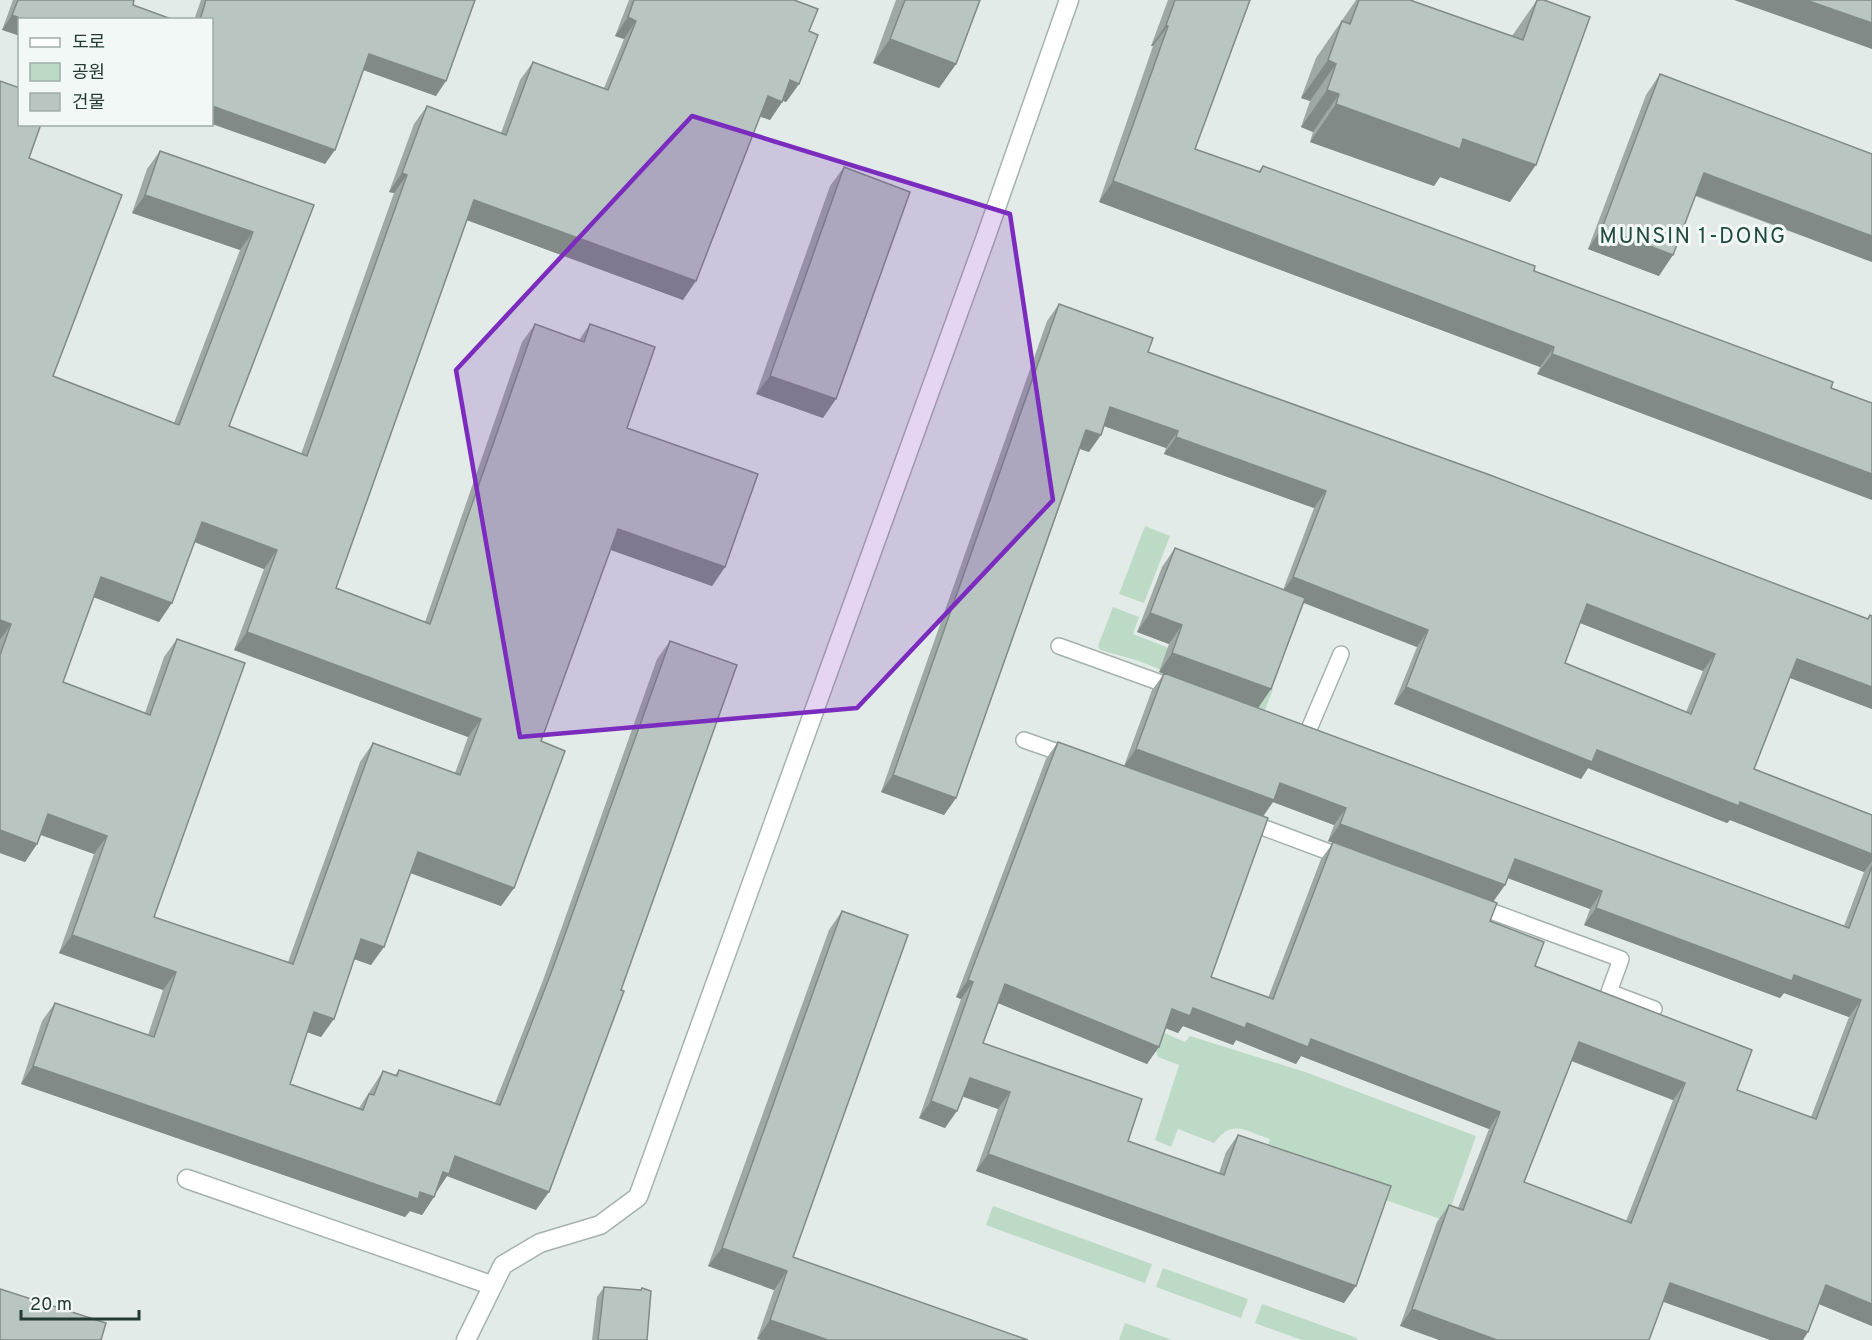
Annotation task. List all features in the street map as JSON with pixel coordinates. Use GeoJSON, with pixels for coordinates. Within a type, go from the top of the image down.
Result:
{"type":"FeatureCollection","features":[{"type":"Feature","properties":{"kind":"street"},"geometry":{"type":"LineString","coordinates":[[466,1340],[491,1285],[503,1266],[540,1243],[600,1225],[638,1197],[980,253],[1068,0]]}},
{"type":"Feature","properties":{"kind":"street"},"geometry":{"type":"LineString","coordinates":[[187,1179],[491,1285]]}},
{"type":"Feature","properties":{"kind":"lane"},"geometry":{"type":"LineString","coordinates":[[1059,646],[1194,695]]}},
{"type":"Feature","properties":{"kind":"lane"},"geometry":{"type":"LineString","coordinates":[[1306,736],[1341,654]]}},
{"type":"Feature","properties":{"kind":"lane"},"geometry":{"type":"LineString","coordinates":[[1024,740],[1090,764]]}},
{"type":"Feature","properties":{"kind":"lane"},"geometry":{"type":"LineString","coordinates":[[1234,817],[1355,861]]}},
{"type":"Feature","properties":{"kind":"lane"},"geometry":{"type":"LineString","coordinates":[[1455,898],[1621,959],[1609,992],[1654,1009]]}},
{"type":"Feature","properties":{"kind":"highlighted area"},"geometry":{"type":"Polygon","coordinates":[[[692,116],[1010,214],[1053,500],[857,708],[520,737],[456,370],[692,116]]]}},
{"type":"Feature","properties":{"kind":"green space"},"geometry":{"type":"Polygon","coordinates":[[[1145,526],[1170,536],[1144,603],[1119,594],[1145,526]]]}},
{"type":"Feature","properties":{"kind":"green space"},"geometry":{"type":"Polygon","coordinates":[[[1113,607],[1139,617],[1133,634],[1273,689],[1265,710],[1136,660],[1100,650],[1098,646],[1113,607]]]}},
{"type":"Feature","properties":{"kind":"green space"},"geometry":{"type":"Polygon","coordinates":[[[1148,1026],[1185,1042],[1190,1036],[1305,1072],[1476,1136],[1446,1221],[1276,1162],[1267,1148],[1270,1139],[1246,1130],[1227,1131],[1214,1143],[1178,1129],[1171,1147],[1155,1140],[1179,1065],[1158,1057],[1148,1026]]]}},
{"type":"Feature","properties":{"kind":"green space"},"geometry":{"type":"Polygon","coordinates":[[[993,1206],[1152,1264],[1145,1283],[986,1225],[993,1206]]]}},
{"type":"Feature","properties":{"kind":"green space"},"geometry":{"type":"Polygon","coordinates":[[[1163,1268],[1248,1299],[1241,1318],[1156,1287],[1163,1268]]]}},
{"type":"Feature","properties":{"kind":"green space"},"geometry":{"type":"Polygon","coordinates":[[[1262,1304],[1357,1338],[1357,1340],[1302,1340],[1255,1323],[1262,1304]]]}},
{"type":"Feature","properties":{"kind":"green space"},"geometry":{"type":"Polygon","coordinates":[[[1125,1323],[1172,1340],[1119,1340],[1125,1323]]]}},
{"type":"Feature","properties":{"kind":"building"},"geometry":{"type":"Polygon","coordinates":[[[18,0],[134,0],[133,5],[169,18],[20,18],[12,15],[18,0]]]}},
{"type":"Feature","properties":{"kind":"building"},"geometry":{"type":"Polygon","coordinates":[[[206,0],[475,0],[446,81],[369,54],[335,150],[213,106],[213,18],[201,18],[206,0]]]}},
{"type":"Feature","properties":{"kind":"building"},"geometry":{"type":"Polygon","coordinates":[[[634,0],[794,0],[818,9],[809,31],[818,35],[799,84],[790,80],[782,102],[768,96],[696,281],[474,200],[336,588],[430,624],[535,324],[584,342],[590,324],[655,347],[627,428],[758,474],[725,567],[618,529],[541,741],[565,751],[514,888],[418,852],[384,947],[361,939],[334,1019],[314,1012],[290,1084],[363,1110],[369,1094],[374,1095],[383,1071],[397,1076],[399,1070],[500,1105],[554,965],[670,641],[737,665],[621,990],[624,991],[549,1192],[455,1156],[449,1174],[443,1172],[434,1197],[420,1192],[418,1199],[33,1066],[55,1003],[154,1037],[176,972],[72,935],[107,836],[48,814],[37,844],[0,830],[0,655],[11,624],[0,620],[0,81],[18,87],[18,126],[40,126],[29,158],[122,195],[53,376],[179,425],[253,232],[145,195],[160,151],[314,205],[229,426],[307,456],[407,175],[402,173],[427,106],[506,135],[533,62],[608,90],[636,21],[628,17],[634,0]],[[202,522],[172,603],[101,577],[63,682],[150,715],[177,639],[245,663],[154,917],[293,964],[373,743],[460,775],[481,719],[247,632],[277,550],[202,522]]]}},
{"type":"Feature","properties":{"kind":"building"},"geometry":{"type":"Polygon","coordinates":[[[905,0],[980,0],[956,64],[890,39],[905,0]]]}},
{"type":"Feature","properties":{"kind":"building"},"geometry":{"type":"Polygon","coordinates":[[[1175,0],[1250,0],[1195,149],[1260,172],[1263,166],[1535,266],[1534,271],[1833,382],[1831,388],[1872,403],[1872,474],[1552,354],[1554,347],[1113,181],[1168,26],[1166,25],[1175,0]]]}},
{"type":"Feature","properties":{"kind":"building"},"geometry":{"type":"Polygon","coordinates":[[[1359,0],[1410,0],[1523,40],[1537,0],[1544,0],[1590,17],[1536,165],[1463,139],[1460,149],[1336,104],[1339,94],[1327,90],[1336,64],[1328,60],[1342,21],[1350,24],[1359,0]]]}},
{"type":"Feature","properties":{"kind":"building"},"geometry":{"type":"Polygon","coordinates":[[[1806,0],[1872,0],[1872,23],[1806,0]]]}},
{"type":"Feature","properties":{"kind":"building"},"geometry":{"type":"Polygon","coordinates":[[[1660,74],[1872,154],[1872,236],[1704,173],[1673,255],[1602,228],[1660,74]]]}},
{"type":"Feature","properties":{"kind":"building"},"geometry":{"type":"Polygon","coordinates":[[[844,167],[910,192],[836,399],[770,376],[844,167]]]}},
{"type":"Feature","properties":{"kind":"building"},"geometry":{"type":"Polygon","coordinates":[[[1059,304],[1153,338],[1148,352],[1490,475],[1868,619],[1870,615],[1872,616],[1872,687],[1797,659],[1754,769],[1872,815],[1872,854],[1740,802],[1739,806],[1597,750],[1592,762],[1406,687],[1428,630],[1293,577],[1326,491],[1176,437],[1178,431],[1110,407],[1101,435],[1086,430],[956,798],[893,775],[1059,304]],[[1587,604],[1565,663],[1691,714],[1715,654],[1587,604]]]}},
{"type":"Feature","properties":{"kind":"building"},"geometry":{"type":"Polygon","coordinates":[[[1175,548],[1305,598],[1271,689],[1172,653],[1182,625],[1150,613],[1175,548]]]}},
{"type":"Feature","properties":{"kind":"building"},"geometry":{"type":"Polygon","coordinates":[[[1164,673],[1849,928],[1872,866],[1872,1304],[1826,1285],[1808,1332],[1670,1283],[1649,1340],[1497,1340],[1412,1309],[1449,1205],[1463,1210],[1500,1112],[1311,1039],[1308,1047],[1247,1023],[1245,1028],[1193,1008],[1190,1016],[1172,1009],[1159,1047],[1005,984],[983,1043],[1142,1099],[1128,1141],[1224,1175],[1238,1135],[1391,1186],[1356,1286],[988,1154],[1010,1092],[970,1078],[957,1111],[931,1101],[973,982],[968,980],[1058,742],[1268,818],[1211,977],[1273,999],[1333,842],[1497,903],[1490,921],[1544,942],[1535,966],[1752,1050],[1737,1090],[1816,1119],[1861,1000],[1794,975],[1792,981],[1596,908],[1602,891],[1515,859],[1505,885],[1340,824],[1346,808],[1280,783],[1274,800],[1136,749],[1164,673]],[[1579,1042],[1524,1182],[1631,1223],[1685,1083],[1579,1042]]]}},
{"type":"Feature","properties":{"kind":"building"},"geometry":{"type":"Polygon","coordinates":[[[842,911],[908,935],[793,1257],[1028,1340],[828,1340],[770,1320],[787,1271],[722,1248],[842,911]]]}},
{"type":"Feature","properties":{"kind":"building"},"geometry":{"type":"Polygon","coordinates":[[[604,1287],[641,1290],[642,1288],[651,1291],[647,1340],[598,1340],[604,1287]]]}},
{"type":"Feature","properties":{"kind":"building"},"geometry":{"type":"Polygon","coordinates":[[[0,1289],[106,1323],[101,1340],[0,1340],[0,1289]]]}},
{"type":"Feature","properties":{"kind":"district","name":"MUNSIN 1-DONG"},"geometry":{"type":"Point","coordinates":[1693,235]}}]}
